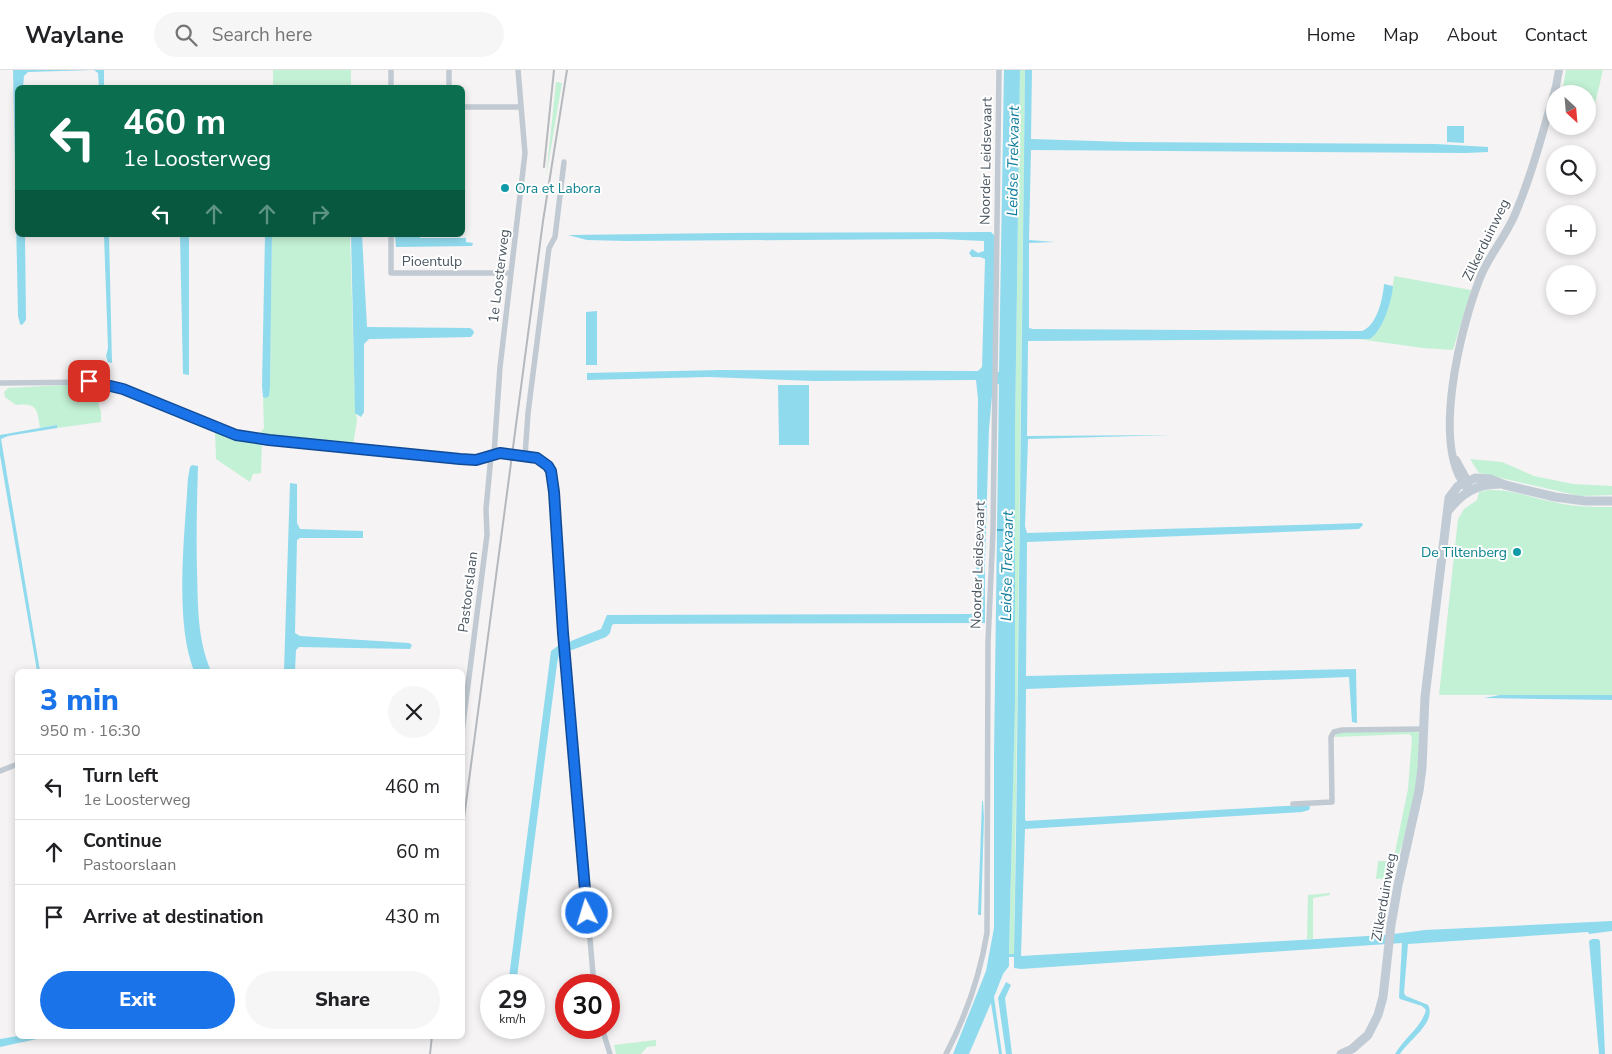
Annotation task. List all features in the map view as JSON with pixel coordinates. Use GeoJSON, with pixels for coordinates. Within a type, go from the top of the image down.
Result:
{"type":"FeatureCollection","features":[{"type":"Feature","properties":{"kind":"main road"},"geometry":{"type":"LineString","coordinates":[[1465,481],[1475,478],[1490,479],[1555,498],[1612,501]]}},
{"type":"Feature","properties":{"kind":"main road","name":"Zilkerduinweg"},"geometry":{"type":"LineString","coordinates":[[1341,1054],[1360,1042],[1374,1026],[1383,997],[1390,932],[1398,884],[1419,791],[1425,697],[1449,498],[1455,489],[1465,481]]}},
{"type":"Feature","properties":{"kind":"main road"},"geometry":{"type":"LineString","coordinates":[[1447,511],[1469,490],[1489,484],[1506,485]]}},
{"type":"Feature","properties":{"kind":"street"},"geometry":{"type":"LineString","coordinates":[[391,70],[391,85]]}},
{"type":"Feature","properties":{"kind":"street"},"geometry":{"type":"LineString","coordinates":[[449,70],[449,85]]}},
{"type":"Feature","properties":{"kind":"street","name":"1e Loosterweg"},"geometry":{"type":"LineString","coordinates":[[493,455],[500,368],[525,153],[518,70]]}},
{"type":"Feature","properties":{"kind":"street","name":"Noorder Leidsevaart"},"geometry":{"type":"LineString","coordinates":[[946,1054],[961,1025],[983,960],[987,933],[988,642],[993,531],[999,70]]}},
{"type":"Feature","properties":{"kind":"street","name":"Zilkerduinweg"},"geometry":{"type":"LineString","coordinates":[[1469,490],[1457,471],[1452,455],[1450,427],[1451,390],[1463,334],[1480,278],[1515,215],[1526,186],[1559,70]]}},
{"type":"Feature","properties":{"kind":"street"},"geometry":{"type":"LineString","coordinates":[[465,107],[521,108]]}},
{"type":"Feature","properties":{"kind":"street"},"geometry":{"type":"LineString","coordinates":[[525,456],[527,420],[538,326],[549,248],[555,237],[564,162]]}},
{"type":"Feature","properties":{"kind":"street","name":"Pioentulp"},"geometry":{"type":"LineString","coordinates":[[391,237],[391,273],[511,273]]}},
{"type":"Feature","properties":{"kind":"street"},"geometry":{"type":"LineString","coordinates":[[0,383],[98,382],[123,389],[236,435],[269,440],[476,460],[500,453],[537,458],[543,461],[548,466],[553,478],[565,656],[593,974]]}},
{"type":"Feature","properties":{"kind":"street","name":"Pastoorslaan"},"geometry":{"type":"LineString","coordinates":[[465,709],[488,535],[486,509],[493,455]]}},
{"type":"Feature","properties":{"kind":"street"},"geometry":{"type":"LineString","coordinates":[[1293,804],[1332,802],[1331,737],[1334,732],[1342,730],[1424,729]]}},
{"type":"Feature","properties":{"kind":"street"},"geometry":{"type":"LineString","coordinates":[[0,771],[15,765]]}},
{"type":"Feature","properties":{"kind":"street"},"geometry":{"type":"LineString","coordinates":[[605,1039],[610,1054]]}},
{"type":"Feature","properties":{"kind":"green space"},"geometry":{"type":"Polygon","coordinates":[[[273,70],[351,70],[351,85],[273,85],[273,70]]]}},
{"type":"Feature","properties":{"kind":"green space"},"geometry":{"type":"Polygon","coordinates":[[[1020,70],[1025,70],[1014,954],[1009,954],[1015,704],[1015,432],[1020,70]]]}},
{"type":"Feature","properties":{"kind":"green space"},"geometry":{"type":"Polygon","coordinates":[[[1566,70],[1603,70],[1596,99],[1596,85],[1564,85],[1566,70]]]}},
{"type":"Feature","properties":{"kind":"green space"},"geometry":{"type":"Polygon","coordinates":[[[556,82],[562,83],[546,177],[556,82]]]}},
{"type":"Feature","properties":{"kind":"green space"},"geometry":{"type":"Polygon","coordinates":[[[272,237],[350,237],[357,420],[353,445],[259,435],[264,428],[263,397],[270,386],[272,237]]]}},
{"type":"Feature","properties":{"kind":"green space"},"geometry":{"type":"Polygon","coordinates":[[[1394,276],[1471,290],[1453,350],[1358,339],[1370,338],[1380,328],[1390,300],[1394,276]]]}},
{"type":"Feature","properties":{"kind":"green space"},"geometry":{"type":"Polygon","coordinates":[[[93,385],[101,412],[101,422],[57,428],[57,425],[40,428],[35,408],[28,405],[16,405],[5,397],[4,392],[8,388],[93,385]]]}},
{"type":"Feature","properties":{"kind":"green space"},"geometry":{"type":"Polygon","coordinates":[[[215,430],[234,437],[262,442],[261,473],[253,474],[250,482],[216,459],[215,430]]]}},
{"type":"Feature","properties":{"kind":"green space"},"geometry":{"type":"Polygon","coordinates":[[[1470,459],[1502,462],[1534,476],[1573,484],[1612,486],[1612,495],[1580,496],[1479,473],[1470,459]]]}},
{"type":"Feature","properties":{"kind":"green space"},"geometry":{"type":"Polygon","coordinates":[[[1489,490],[1514,492],[1569,505],[1612,507],[1612,695],[1439,695],[1458,519],[1464,509],[1477,500],[1479,492],[1489,490]]]}},
{"type":"Feature","properties":{"kind":"green space"},"geometry":{"type":"Polygon","coordinates":[[[1415,731],[1419,733],[1418,771],[1414,798],[1403,842],[1391,878],[1376,879],[1378,861],[1389,861],[1394,857],[1408,789],[1412,737],[1409,734],[1335,737],[1338,732],[1415,731]]]}},
{"type":"Feature","properties":{"kind":"green space"},"geometry":{"type":"Polygon","coordinates":[[[1330,893],[1330,895],[1313,898],[1313,939],[1307,939],[1308,895],[1330,893]]]}},
{"type":"Feature","properties":{"kind":"green space"},"geometry":{"type":"Polygon","coordinates":[[[656,1040],[656,1046],[647,1047],[641,1054],[616,1054],[614,1045],[656,1040]]]}},
{"type":"Feature","properties":{"kind":"water"},"geometry":{"type":"Polygon","coordinates":[[[13,70],[94,70],[28,72],[24,76],[23,85],[15,85],[15,168],[13,70]]]}},
{"type":"Feature","properties":{"kind":"water"},"geometry":{"type":"Polygon","coordinates":[[[94,70],[104,70],[104,85],[99,85],[98,73],[94,70]]]}},
{"type":"Feature","properties":{"kind":"water","name":"Leidse Trekvaart"},"geometry":{"type":"Polygon","coordinates":[[[1004,70],[1020,70],[1015,432],[1015,704],[1009,954],[1014,954],[1025,70],[1032,70],[1031,139],[1127,142],[1436,144],[1488,147],[1488,152],[1466,153],[1031,150],[1029,240],[1055,242],[1029,243],[1029,328],[1362,331],[1372,324],[1375,318],[1381,304],[1384,284],[1393,286],[1391,299],[1382,324],[1374,336],[1369,339],[1028,341],[1027,436],[1173,435],[1028,439],[1025,526],[1027,533],[1362,523],[1363,525],[1359,529],[1027,542],[1026,676],[1356,669],[1357,723],[1352,722],[1349,677],[1026,689],[1026,821],[1285,806],[1309,805],[1310,808],[1302,812],[1025,829],[1021,956],[1385,935],[1425,930],[1612,921],[1612,931],[1589,934],[1588,932],[1408,944],[1404,993],[1406,996],[1428,1005],[1430,1011],[1425,1025],[1400,1054],[1395,1054],[1416,1028],[1426,1010],[1422,1006],[1399,997],[1402,943],[1021,969],[1014,968],[1014,957],[1009,957],[1009,966],[1003,974],[994,997],[1002,1054],[999,1054],[991,1003],[969,1054],[953,1054],[986,971],[994,928],[994,754],[999,384],[993,385],[989,429],[985,623],[614,624],[606,637],[572,650],[569,649],[568,644],[571,641],[601,629],[607,615],[976,614],[978,399],[976,380],[814,381],[708,377],[587,380],[587,373],[720,370],[978,371],[982,367],[985,259],[972,257],[969,253],[972,249],[978,253],[984,251],[984,241],[940,239],[626,241],[587,240],[568,235],[991,232],[995,236],[993,372],[999,372],[1004,70]]]}},
{"type":"Feature","properties":{"kind":"water"},"geometry":{"type":"Polygon","coordinates":[[[1447,126],[1464,126],[1464,143],[1447,142],[1447,126]]]}},
{"type":"Feature","properties":{"kind":"water"},"geometry":{"type":"Polygon","coordinates":[[[16,237],[25,237],[26,320],[22,325],[18,316],[16,237]]]}},
{"type":"Feature","properties":{"kind":"water"},"geometry":{"type":"Polygon","coordinates":[[[104,237],[109,237],[112,363],[108,362],[106,356],[108,348],[104,237]]]}},
{"type":"Feature","properties":{"kind":"water"},"geometry":{"type":"Polygon","coordinates":[[[180,237],[189,237],[189,375],[183,374],[180,237]]]}},
{"type":"Feature","properties":{"kind":"water"},"geometry":{"type":"Polygon","coordinates":[[[265,237],[272,237],[270,386],[269,396],[266,398],[263,397],[265,237]]]}},
{"type":"Feature","properties":{"kind":"water"},"geometry":{"type":"Polygon","coordinates":[[[351,237],[362,237],[367,327],[470,328],[474,333],[471,337],[369,339],[364,344],[364,412],[361,417],[355,413],[351,237]]]}},
{"type":"Feature","properties":{"kind":"water"},"geometry":{"type":"Polygon","coordinates":[[[395,237],[466,238],[466,242],[473,243],[472,246],[396,247],[395,237]]]}},
{"type":"Feature","properties":{"kind":"water"},"geometry":{"type":"Polygon","coordinates":[[[597,311],[597,365],[586,365],[586,312],[597,311]]]}},
{"type":"Feature","properties":{"kind":"water"},"geometry":{"type":"Polygon","coordinates":[[[778,385],[809,385],[809,445],[779,445],[778,385]]]}},
{"type":"Feature","properties":{"kind":"water"},"geometry":{"type":"Polygon","coordinates":[[[57,425],[57,428],[8,436],[1,439],[40,669],[37,669],[0,455],[0,435],[57,425]]]}},
{"type":"Feature","properties":{"kind":"water"},"geometry":{"type":"Polygon","coordinates":[[[192,465],[198,466],[197,544],[199,621],[206,659],[210,669],[193,669],[184,627],[182,576],[190,467],[192,465]]]}},
{"type":"Feature","properties":{"kind":"water"},"geometry":{"type":"Polygon","coordinates":[[[290,483],[297,484],[297,523],[300,529],[363,531],[363,538],[300,538],[297,540],[295,633],[300,636],[409,643],[412,645],[410,649],[299,647],[296,650],[295,669],[284,669],[290,483]]]}},
{"type":"Feature","properties":{"kind":"water"},"geometry":{"type":"Polygon","coordinates":[[[559,645],[562,647],[557,664],[517,974],[509,974],[551,651],[559,645]]]}},
{"type":"Feature","properties":{"kind":"water"},"geometry":{"type":"Polygon","coordinates":[[[1500,695],[1612,695],[1612,700],[1484,698],[1500,695]]]}},
{"type":"Feature","properties":{"kind":"water"},"geometry":{"type":"Polygon","coordinates":[[[982,801],[984,817],[981,915],[978,915],[982,801]]]}},
{"type":"Feature","properties":{"kind":"water"},"geometry":{"type":"Polygon","coordinates":[[[1592,939],[1600,941],[1605,1054],[1599,1054],[1589,941],[1592,939]]]}},
{"type":"Feature","properties":{"kind":"water"},"geometry":{"type":"Polygon","coordinates":[[[1006,982],[1011,985],[1005,998],[1012,1054],[1006,1054],[998,998],[1006,982]]]}},
{"type":"Feature","properties":{"kind":"water"},"geometry":{"type":"Polygon","coordinates":[[[15,1036],[15,1039],[37,1039],[0,1047],[0,1039],[15,1036]]]}},
{"type":"Feature","properties":{"kind":"ferry route"},"geometry":{"type":"LineString","coordinates":[[997,530],[1015,530]]}},
{"type":"Feature","properties":{"kind":"railway"},"geometry":{"type":"LineString","coordinates":[[544,167],[554,70]]}},
{"type":"Feature","properties":{"kind":"railway"},"geometry":{"type":"LineString","coordinates":[[465,810],[543,221],[567,70]]}},
{"type":"Feature","properties":{"kind":"railway"},"geometry":{"type":"LineString","coordinates":[[430,1054],[432,1039]]}},
{"type":"Feature","properties":{"kind":"place","name":"Ora et Labora"},"geometry":{"type":"Point","coordinates":[505,188]}},
{"type":"Feature","properties":{"kind":"place","name":"De Tiltenberg"},"geometry":{"type":"Point","coordinates":[1517,552]}},
{"type":"Feature","properties":{"kind":"route"},"geometry":{"type":"LineString","coordinates":[[89,381],[123,389],[236,435],[460,459],[476,460],[503,453],[537,458],[548,466],[553,478],[563,633],[587,913]]}}]}
